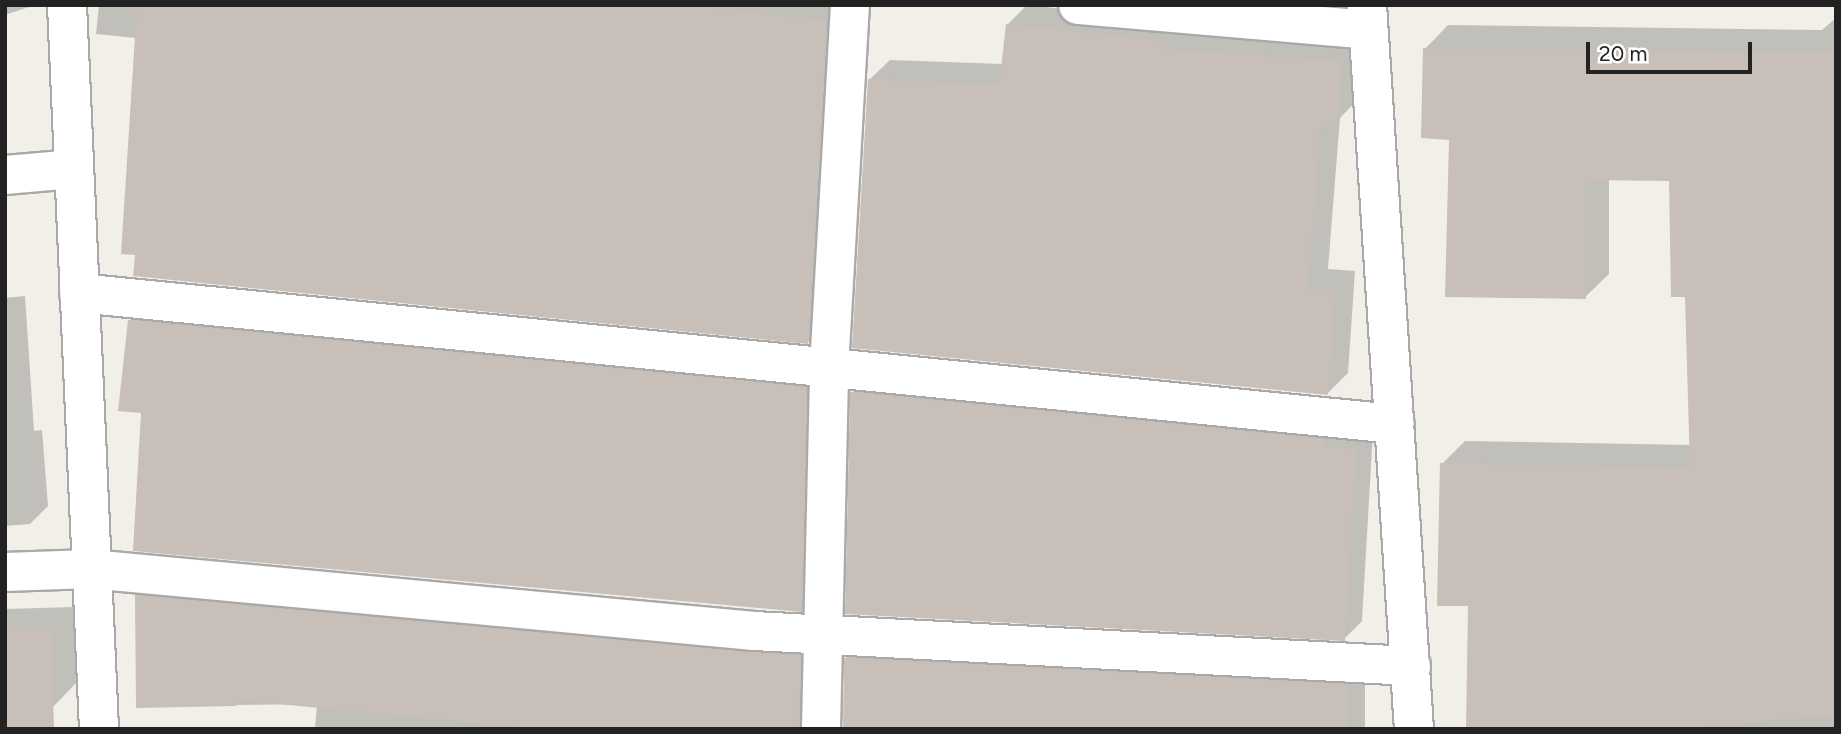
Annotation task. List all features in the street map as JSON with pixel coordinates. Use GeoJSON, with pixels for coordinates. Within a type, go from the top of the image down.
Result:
{"type":"FeatureCollection","features":[{"type":"Feature","properties":{"kind":"street"},"geometry":{"type":"LineString","coordinates":[[67,5],[99,729]]}},
{"type":"Feature","properties":{"kind":"street"},"geometry":{"type":"LineString","coordinates":[[821,729],[820,634],[830,368],[850,5]]}},
{"type":"Feature","properties":{"kind":"street"},"geometry":{"type":"LineString","coordinates":[[1078,5],[1367,18],[1414,729]]}},
{"type":"Feature","properties":{"kind":"street"},"geometry":{"type":"LineString","coordinates":[[5,175],[74,169]]}},
{"type":"Feature","properties":{"kind":"street"},"geometry":{"type":"LineString","coordinates":[[79,293],[1394,424]]}},
{"type":"Feature","properties":{"kind":"street"},"geometry":{"type":"LineString","coordinates":[[5,572],[90,569],[820,634],[1411,666]]}},
{"type":"Feature","properties":{"kind":"building"},"geometry":{"type":"Polygon","coordinates":[[[137,5],[691,5],[827,21],[808,344],[133,276],[135,255],[121,254],[137,5]]]}},
{"type":"Feature","properties":{"kind":"building"},"geometry":{"type":"Polygon","coordinates":[[[1006,24],[1163,41],[1162,49],[1342,61],[1338,122],[1321,121],[1308,289],[1335,291],[1328,395],[852,348],[868,79],[999,85],[1006,24]]]}},
{"type":"Feature","properties":{"kind":"building"},"geometry":{"type":"Polygon","coordinates":[[[1423,48],[1836,53],[1836,715],[1677,729],[1466,729],[1468,606],[1437,606],[1440,463],[1690,468],[1685,297],[1671,297],[1669,181],[1586,180],[1586,299],[1445,297],[1449,140],[1421,138],[1423,48]]]}},
{"type":"Feature","properties":{"kind":"building"},"geometry":{"type":"Polygon","coordinates":[[[128,320],[807,387],[802,612],[133,551],[141,413],[118,411],[128,320]]]}},
{"type":"Feature","properties":{"kind":"building"},"geometry":{"type":"Polygon","coordinates":[[[850,392],[1325,439],[1324,446],[1356,449],[1345,641],[845,614],[850,392]]]}},
{"type":"Feature","properties":{"kind":"building"},"geometry":{"type":"Polygon","coordinates":[[[135,595],[801,655],[799,729],[542,729],[236,700],[236,706],[136,708],[135,595]]]}},
{"type":"Feature","properties":{"kind":"building"},"geometry":{"type":"Polygon","coordinates":[[[51,630],[54,729],[5,729],[5,631],[51,630]]]}},
{"type":"Feature","properties":{"kind":"building"},"geometry":{"type":"Polygon","coordinates":[[[844,658],[1347,684],[1347,729],[843,729],[844,658]]]}}]}
